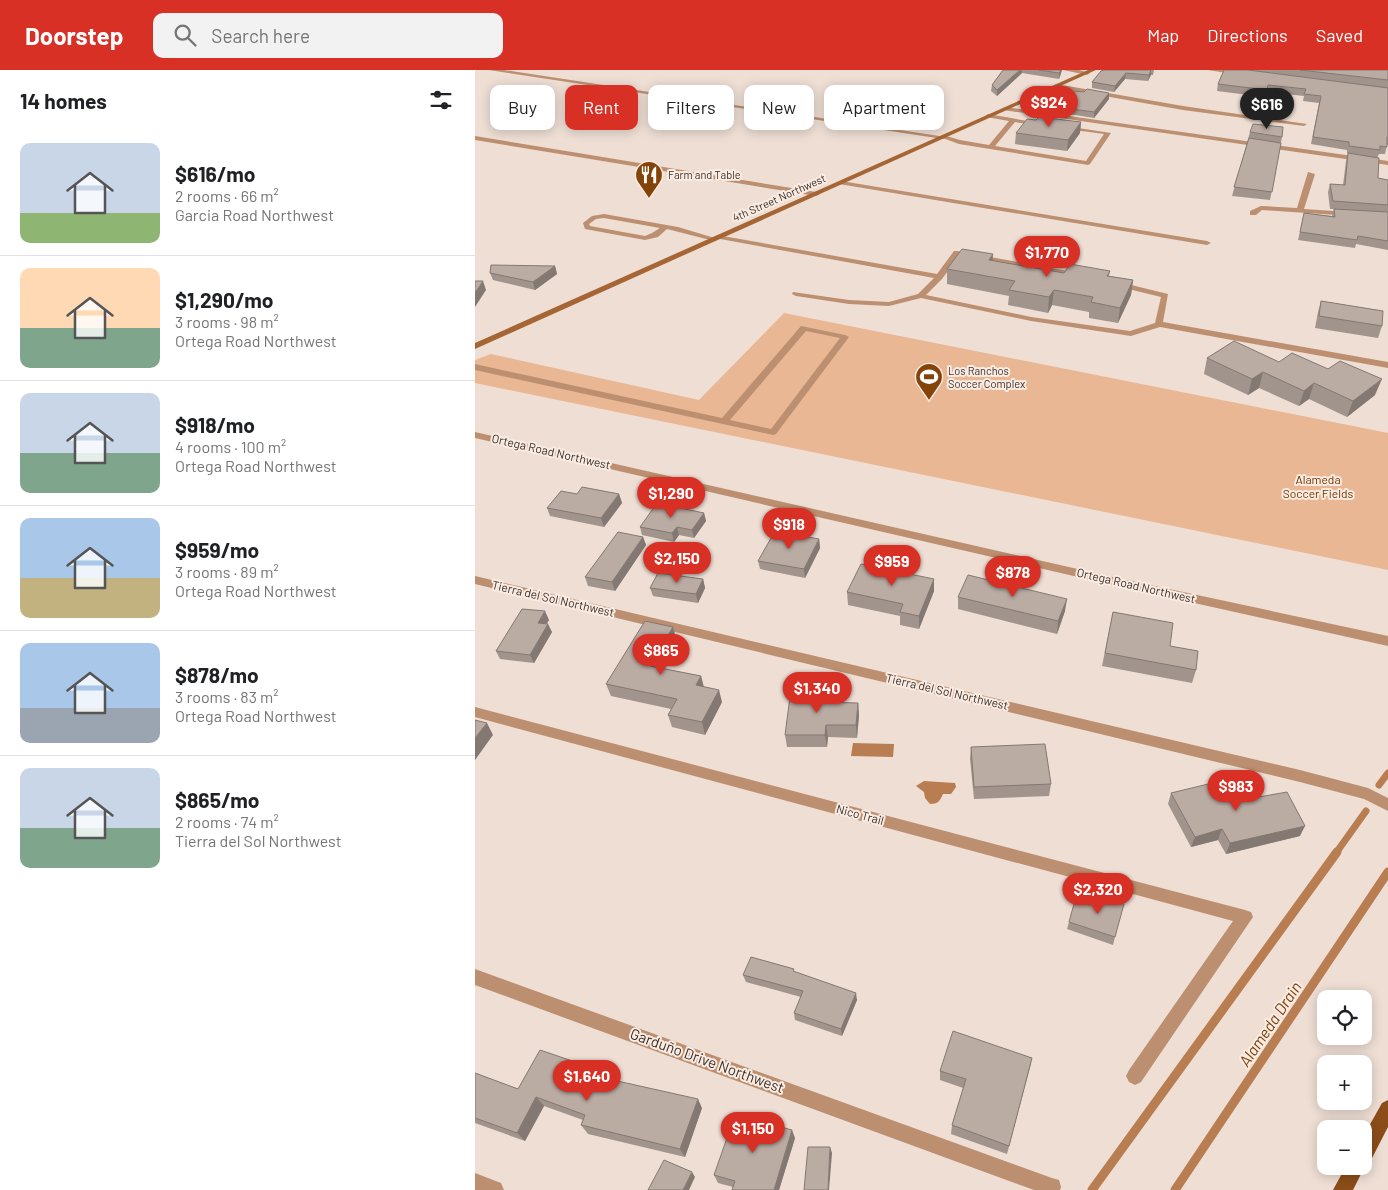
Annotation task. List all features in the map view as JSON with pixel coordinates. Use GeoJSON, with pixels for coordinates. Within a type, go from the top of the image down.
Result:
{"type":"FeatureCollection","features":[{"type":"Feature","properties":{"kind":"main road","name":"4th Street Northwest"},"geometry":{"type":"LineString","coordinates":[[475,346],[1090,71]]}},
{"type":"Feature","properties":{"kind":"main road"},"geometry":{"type":"LineString","coordinates":[[1372,1138],[1388,1109]]}},
{"type":"Feature","properties":{"kind":"main road"},"geometry":{"type":"LineString","coordinates":[[1343,1190],[1351,1175]]}},
{"type":"Feature","properties":{"kind":"street"},"geometry":{"type":"LineString","coordinates":[[492,70],[943,137]]}},
{"type":"Feature","properties":{"kind":"street"},"geometry":{"type":"LineString","coordinates":[[1066,70],[1090,71]]}},
{"type":"Feature","properties":{"kind":"street"},"geometry":{"type":"LineString","coordinates":[[1211,70],[1248,74]]}},
{"type":"Feature","properties":{"kind":"street"},"geometry":{"type":"LineString","coordinates":[[1005,109],[1388,163]]}},
{"type":"Feature","properties":{"kind":"street"},"geometry":{"type":"LineString","coordinates":[[475,138],[815,194]]}},
{"type":"Feature","properties":{"kind":"street"},"geometry":{"type":"LineString","coordinates":[[1300,210],[1311,174]]}},
{"type":"Feature","properties":{"kind":"street"},"geometry":{"type":"LineString","coordinates":[[1253,213],[1261,208],[1359,215]]}},
{"type":"Feature","properties":{"kind":"street","name":"Ortega Road Northwest"},"geometry":{"type":"LineString","coordinates":[[475,435],[1113,581],[1388,641]]}},
{"type":"Feature","properties":{"kind":"street","name":"Tierra del Sol Northwest"},"geometry":{"type":"LineString","coordinates":[[475,580],[1300,776],[1368,794],[1388,805]]}},
{"type":"Feature","properties":{"kind":"street","name":"Nico Trail"},"geometry":{"type":"LineString","coordinates":[[475,712],[1245,917],[1135,1076]]}},
{"type":"Feature","properties":{"kind":"street","name":"Garduño Drive Northwest"},"geometry":{"type":"LineString","coordinates":[[475,977],[1052,1187]]}},
{"type":"Feature","properties":{"kind":"street"},"geometry":{"type":"LineString","coordinates":[[475,1182],[494,1190]]}},
{"type":"Feature","properties":{"kind":"lane"},"geometry":{"type":"LineString","coordinates":[[1057,86],[1183,108],[1305,124]]}},
{"type":"Feature","properties":{"kind":"lane"},"geometry":{"type":"LineString","coordinates":[[988,116],[1051,125]]}},
{"type":"Feature","properties":{"kind":"lane"},"geometry":{"type":"LineString","coordinates":[[991,147],[1013,120]]}},
{"type":"Feature","properties":{"kind":"lane"},"geometry":{"type":"LineString","coordinates":[[943,137],[959,142],[1088,162],[1108,132],[1061,126]]}},
{"type":"Feature","properties":{"kind":"lane"},"geometry":{"type":"LineString","coordinates":[[841,183],[1207,243]]}},
{"type":"Feature","properties":{"kind":"lane"},"geometry":{"type":"LineString","coordinates":[[665,227],[655,235],[645,238],[587,228],[585,224],[599,215],[665,227],[717,238],[939,277]]}},
{"type":"Feature","properties":{"kind":"lane"},"geometry":{"type":"LineString","coordinates":[[921,296],[939,277],[957,253],[1088,277]]}},
{"type":"Feature","properties":{"kind":"lane"},"geometry":{"type":"LineString","coordinates":[[1107,281],[1165,296],[1159,324]]}},
{"type":"Feature","properties":{"kind":"lane"},"geometry":{"type":"LineString","coordinates":[[796,294],[849,302],[889,304],[921,296],[1031,319],[1131,334],[1159,324],[1388,364]]}},
{"type":"Feature","properties":{"kind":"lane"},"geometry":{"type":"LineString","coordinates":[[475,367],[773,432],[845,336],[803,328],[725,421]]}},
{"type":"Feature","properties":{"kind":"green space","name":"Alameda Soccer Fields"},"geometry":{"type":"Polygon","coordinates":[[[784,313],[1388,433],[1388,570],[475,383],[475,360],[491,354],[699,400],[784,313]]]}},
{"type":"Feature","properties":{"kind":"shaded area"},"geometry":{"type":"Polygon","coordinates":[[[853,743],[894,744],[893,757],[851,756],[853,743]]]}},
{"type":"Feature","properties":{"kind":"shaded area"},"geometry":{"type":"Polygon","coordinates":[[[924,781],[955,783],[956,787],[951,794],[943,794],[938,802],[930,804],[925,798],[924,792],[916,786],[924,781]]]}},
{"type":"Feature","properties":{"kind":"building"},"geometry":{"type":"Polygon","coordinates":[[[1003,70],[1020,70],[997,90],[992,85],[1003,70]]]}},
{"type":"Feature","properties":{"kind":"building"},"geometry":{"type":"Polygon","coordinates":[[[1039,70],[1061,70],[1059,73],[1039,70]]]}},
{"type":"Feature","properties":{"kind":"building"},"geometry":{"type":"Polygon","coordinates":[[[1104,70],[1151,70],[1149,75],[1126,73],[1115,86],[1092,82],[1104,70]]]}},
{"type":"Feature","properties":{"kind":"building"},"geometry":{"type":"Polygon","coordinates":[[[1224,70],[1248,70],[1388,88],[1387,147],[1380,146],[1380,150],[1349,146],[1349,142],[1313,137],[1321,96],[1304,94],[1306,89],[1268,85],[1267,90],[1218,84],[1224,70]]]}},
{"type":"Feature","properties":{"kind":"building"},"geometry":{"type":"Polygon","coordinates":[[[1300,70],[1388,70],[1388,80],[1300,70]]]}},
{"type":"Feature","properties":{"kind":"building"},"geometry":{"type":"Polygon","coordinates":[[[1087,89],[1109,93],[1094,112],[1050,106],[1062,90],[1084,92],[1087,89]]]}},
{"type":"Feature","properties":{"kind":"building"},"geometry":{"type":"Polygon","coordinates":[[[1039,117],[1081,122],[1068,140],[1016,133],[1027,119],[1036,120],[1039,117]]]}},
{"type":"Feature","properties":{"kind":"building"},"geometry":{"type":"Polygon","coordinates":[[[1253,124],[1283,127],[1282,137],[1250,132],[1253,124]]]}},
{"type":"Feature","properties":{"kind":"building"},"geometry":{"type":"Polygon","coordinates":[[[1249,138],[1281,143],[1272,192],[1234,187],[1249,138]]]}},
{"type":"Feature","properties":{"kind":"building"},"geometry":{"type":"Polygon","coordinates":[[[1348,153],[1379,158],[1378,178],[1388,180],[1388,205],[1333,201],[1330,184],[1345,185],[1348,153]]]}},
{"type":"Feature","properties":{"kind":"building"},"geometry":{"type":"Polygon","coordinates":[[[1334,209],[1388,212],[1388,241],[1358,236],[1357,240],[1300,232],[1304,213],[1335,217],[1334,209]]]}},
{"type":"Feature","properties":{"kind":"building"},"geometry":{"type":"Polygon","coordinates":[[[962,249],[993,254],[989,260],[1064,273],[1070,264],[1110,271],[1107,276],[1133,280],[1120,308],[1091,302],[1093,297],[1054,290],[1049,297],[1009,290],[1015,281],[947,269],[962,249]]]}},
{"type":"Feature","properties":{"kind":"building"},"geometry":{"type":"Polygon","coordinates":[[[491,265],[555,266],[533,282],[490,273],[491,265]]]}},
{"type":"Feature","properties":{"kind":"building"},"geometry":{"type":"Polygon","coordinates":[[[475,281],[483,281],[475,293],[475,281]]]}},
{"type":"Feature","properties":{"kind":"building"},"geometry":{"type":"Polygon","coordinates":[[[1321,301],[1383,311],[1382,326],[1319,316],[1321,301]]]}},
{"type":"Feature","properties":{"kind":"building"},"geometry":{"type":"Polygon","coordinates":[[[1234,341],[1279,362],[1292,353],[1328,369],[1340,361],[1382,379],[1353,401],[1314,383],[1304,391],[1263,372],[1252,379],[1207,358],[1234,341]]]}},
{"type":"Feature","properties":{"kind":"building"},"geometry":{"type":"Polygon","coordinates":[[[582,487],[619,494],[601,518],[547,508],[561,491],[577,494],[582,487]]]}},
{"type":"Feature","properties":{"kind":"building"},"geometry":{"type":"Polygon","coordinates":[[[657,503],[704,513],[692,530],[677,527],[672,533],[640,527],[657,503]]]}},
{"type":"Feature","properties":{"kind":"building"},"geometry":{"type":"Polygon","coordinates":[[[775,531],[819,539],[804,569],[758,561],[775,531]]]}},
{"type":"Feature","properties":{"kind":"building"},"geometry":{"type":"Polygon","coordinates":[[[618,532],[643,537],[612,582],[585,577],[618,532]]]}},
{"type":"Feature","properties":{"kind":"building"},"geometry":{"type":"Polygon","coordinates":[[[861,564],[934,579],[919,616],[900,612],[903,604],[847,592],[861,564]]]}},
{"type":"Feature","properties":{"kind":"building"},"geometry":{"type":"Polygon","coordinates":[[[658,573],[703,579],[696,594],[650,588],[658,573]]]}},
{"type":"Feature","properties":{"kind":"building"},"geometry":{"type":"Polygon","coordinates":[[[968,575],[1067,599],[1058,621],[958,597],[968,575]]]}},
{"type":"Feature","properties":{"kind":"building"},"geometry":{"type":"Polygon","coordinates":[[[522,609],[545,611],[538,623],[548,624],[530,655],[496,651],[522,609]]]}},
{"type":"Feature","properties":{"kind":"building"},"geometry":{"type":"Polygon","coordinates":[[[1113,612],[1173,623],[1170,646],[1198,651],[1196,670],[1105,653],[1113,612]]]}},
{"type":"Feature","properties":{"kind":"building"},"geometry":{"type":"Polygon","coordinates":[[[645,621],[673,627],[650,666],[701,676],[696,685],[719,690],[702,722],[668,715],[677,699],[606,684],[645,621]]]}},
{"type":"Feature","properties":{"kind":"building"},"geometry":{"type":"Polygon","coordinates":[[[791,689],[820,690],[818,702],[858,703],[856,725],[826,725],[825,735],[785,735],[791,689]]]}},
{"type":"Feature","properties":{"kind":"building"},"geometry":{"type":"Polygon","coordinates":[[[475,720],[487,723],[475,738],[475,720]]]}},
{"type":"Feature","properties":{"kind":"building"},"geometry":{"type":"Polygon","coordinates":[[[1045,744],[1051,784],[974,787],[971,747],[1045,744]]]}},
{"type":"Feature","properties":{"kind":"building"},"geometry":{"type":"Polygon","coordinates":[[[1229,779],[1242,800],[1287,792],[1305,826],[1230,843],[1222,829],[1195,837],[1171,793],[1229,779]]]}},
{"type":"Feature","properties":{"kind":"building"},"geometry":{"type":"Polygon","coordinates":[[[1092,894],[1124,904],[1115,937],[1069,922],[1075,900],[1089,905],[1092,894]]]}},
{"type":"Feature","properties":{"kind":"building"},"geometry":{"type":"Polygon","coordinates":[[[751,957],[794,969],[793,971],[856,993],[841,1029],[794,1013],[803,991],[743,975],[751,957]]]}},
{"type":"Feature","properties":{"kind":"building"},"geometry":{"type":"Polygon","coordinates":[[[953,1031],[1032,1058],[1009,1146],[952,1125],[966,1079],[940,1071],[953,1031]]]}},
{"type":"Feature","properties":{"kind":"building"},"geometry":{"type":"Polygon","coordinates":[[[540,1050],[590,1067],[586,1074],[698,1099],[680,1149],[581,1125],[585,1115],[536,1097],[517,1133],[475,1118],[475,1073],[518,1089],[540,1050]]]}},
{"type":"Feature","properties":{"kind":"building"},"geometry":{"type":"Polygon","coordinates":[[[735,1115],[792,1130],[774,1190],[732,1190],[735,1181],[714,1175],[735,1115]]]}},
{"type":"Feature","properties":{"kind":"building"},"geometry":{"type":"Polygon","coordinates":[[[808,1147],[830,1147],[828,1190],[804,1190],[808,1147]]]}},
{"type":"Feature","properties":{"kind":"building"},"geometry":{"type":"Polygon","coordinates":[[[664,1160],[692,1172],[683,1190],[648,1190],[664,1160]]]}},
{"type":"Feature","properties":{"kind":"waterway"},"geometry":{"type":"LineString","coordinates":[[1379,785],[1388,773]]}},
{"type":"Feature","properties":{"kind":"waterway"},"geometry":{"type":"LineString","coordinates":[[1336,853],[1366,811]]}},
{"type":"Feature","properties":{"kind":"waterway"},"geometry":{"type":"LineString","coordinates":[[1092,1190],[1337,852]]}},
{"type":"Feature","properties":{"kind":"waterway","name":"Alameda Drain"},"geometry":{"type":"LineString","coordinates":[[1175,1190],[1388,872]]}},
{"type":"Feature","properties":{"kind":"place","name":"Farm and Table"},"geometry":{"type":"Point","coordinates":[649,199]}},
{"type":"Feature","properties":{"kind":"place","name":"Los Ranchos Soccer Complex"},"geometry":{"type":"Point","coordinates":[929,401]}}]}
